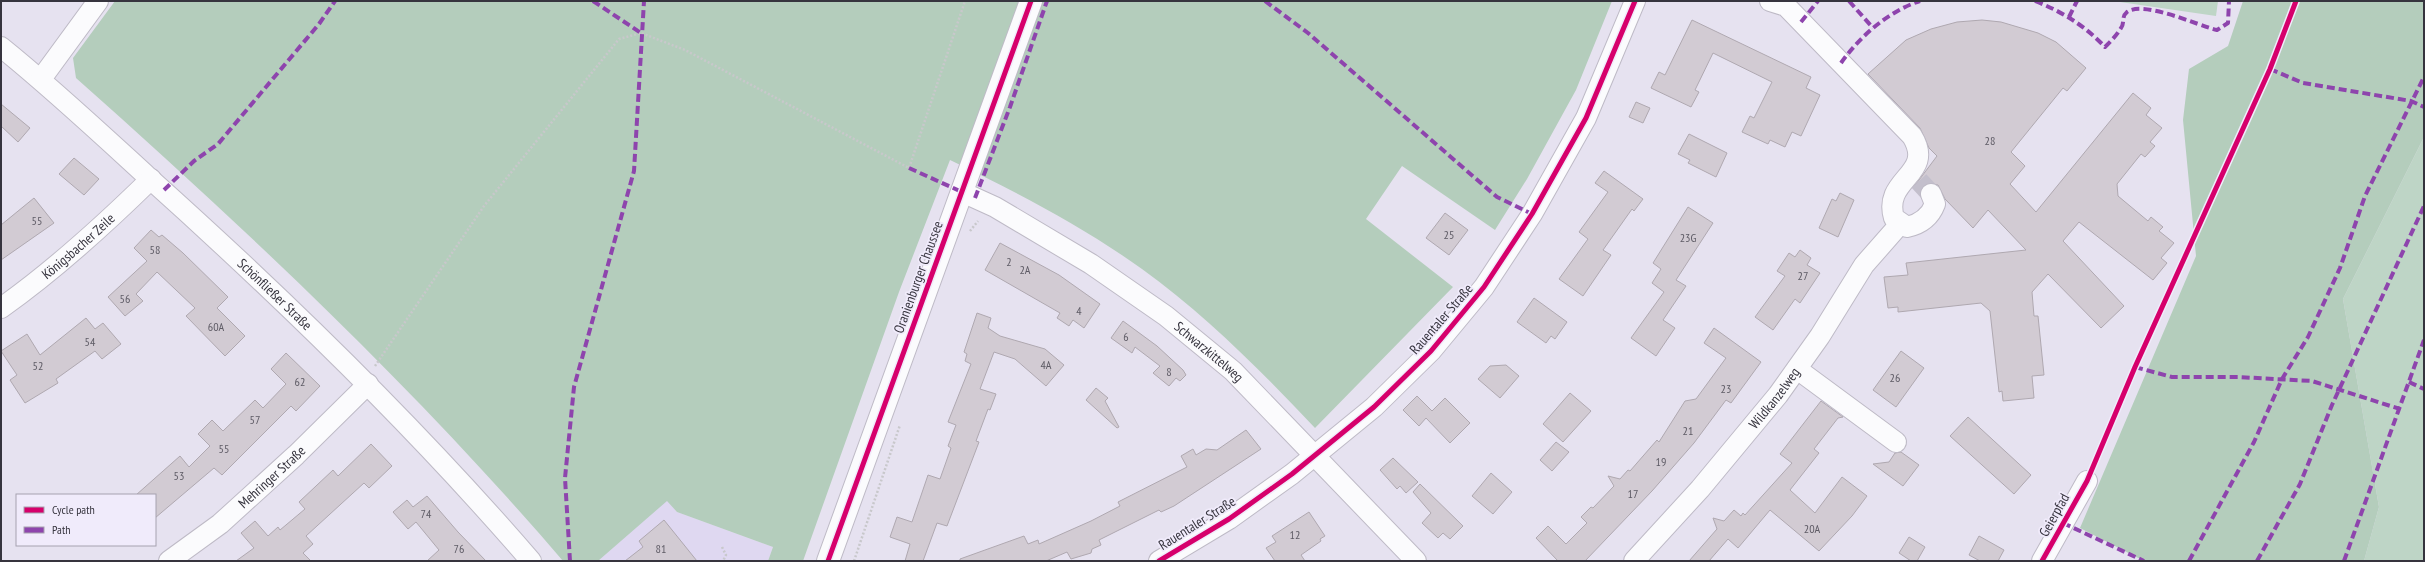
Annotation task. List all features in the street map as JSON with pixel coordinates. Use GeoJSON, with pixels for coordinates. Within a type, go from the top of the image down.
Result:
{"type":"FeatureCollection","features":[{"type":"Feature","properties":{"kind":"main road","name":"Oranienburger Chaussee"},"geometry":{"type":"LineString","coordinates":[[828,561],[1031,1]]}},
{"type":"Feature","properties":{"kind":"street"},"geometry":{"type":"LineString","coordinates":[[40,79],[98,1]]}},
{"type":"Feature","properties":{"kind":"street","name":"Rauentaler Straße"},"geometry":{"type":"LineString","coordinates":[[1159,561],[1229,519],[1315,455],[1374,407],[1425,357],[1484,287],[1529,219],[1586,118],[1635,1]]}},
{"type":"Feature","properties":{"kind":"street"},"geometry":{"type":"LineString","coordinates":[[1770,1],[1786,6],[1912,136],[1917,144],[1919,156],[1916,165],[1920,183],[1935,204],[1928,216],[1917,225],[1907,227],[1900,224],[1894,218],[1890,207],[1893,194],[1920,183]]}},
{"type":"Feature","properties":{"kind":"street","name":"Schönfließer Straße"},"geometry":{"type":"LineString","coordinates":[[1,47],[40,79],[250,269],[428,446],[531,561]]}},
{"type":"Feature","properties":{"kind":"street","name":"Königsbacher Zeile"},"geometry":{"type":"LineString","coordinates":[[1,308],[29,288],[94,235],[151,179]]}},
{"type":"Feature","properties":{"kind":"street","name":"Schwarzkittelweg"},"geometry":{"type":"LineString","coordinates":[[962,192],[995,207],[1091,264],[1166,316],[1233,371],[1416,561]]}},
{"type":"Feature","properties":{"kind":"street","name":"Wildkanzelweg"},"geometry":{"type":"LineString","coordinates":[[1634,561],[1720,466],[1797,369],[1864,265],[1900,224]]}},
{"type":"Feature","properties":{"kind":"street"},"geometry":{"type":"LineString","coordinates":[[1797,369],[1896,442]]}},
{"type":"Feature","properties":{"kind":"street","name":"Mehringer Straße"},"geometry":{"type":"LineString","coordinates":[[169,561],[220,524],[296,455],[366,383]]}},
{"type":"Feature","properties":{"kind":"street","name":"Geierpfad"},"geometry":{"type":"LineString","coordinates":[[2042,561],[2087,481]]}},
{"type":"Feature","properties":{"kind":"path"},"geometry":{"type":"LineString","coordinates":[[366,383],[484,206],[619,40],[641,33],[685,50],[909,168],[965,1]]}},
{"type":"Feature","properties":{"kind":"path"},"geometry":{"type":"LineString","coordinates":[[722,548],[726,555],[723,561]]}},
{"type":"Feature","properties":{"kind":"shaded area"},"geometry":{"type":"Polygon","coordinates":[[[667,500],[677,512],[773,547],[768,561],[598,561],[667,500]]]}},
{"type":"Feature","properties":{"kind":"green space"},"geometry":{"type":"Polygon","coordinates":[[[115,1],[1612,1],[1576,90],[1527,179],[1495,230],[1402,166],[1366,219],[1453,287],[1315,428],[1211,324],[1142,269],[1096,238],[1048,210],[950,160],[899,292],[803,561],[768,561],[773,547],[677,512],[667,501],[598,561],[563,561],[448,434],[328,311],[203,193],[76,78],[73,58],[115,1]]]}},
{"type":"Feature","properties":{"kind":"green space"},"geometry":{"type":"Polygon","coordinates":[[[2113,1],[2218,1],[2216,16],[2113,1]]]}},
{"type":"Feature","properties":{"kind":"green space"},"geometry":{"type":"Polygon","coordinates":[[[2243,1],[2424,1],[2424,137],[2343,299],[2379,507],[2364,561],[2144,561],[2080,528],[2196,256],[2183,120],[2189,69],[2228,46],[2243,1]]]}},
{"type":"Feature","properties":{"kind":"green space"},"geometry":{"type":"Polygon","coordinates":[[[2424,137],[2424,561],[2364,561],[2379,507],[2343,299],[2424,137]]]}},
{"type":"Feature","properties":{"kind":"building"},"geometry":{"type":"Polygon","coordinates":[[[1692,20],[1811,77],[1806,88],[1820,95],[1801,136],[1792,132],[1785,147],[1770,140],[1768,144],[1742,132],[1750,116],[1754,118],[1772,82],[1713,53],[1695,90],[1699,92],[1691,107],[1651,88],[1659,72],[1665,75],[1692,20]]]}},
{"type":"Feature","properties":{"kind":"building"},"geometry":{"type":"Polygon","coordinates":[[[1982,20],[2001,22],[2038,33],[2056,42],[2086,68],[2067,91],[2063,88],[2011,152],[2025,166],[2010,184],[2036,212],[2133,93],[2151,108],[2146,115],[2162,128],[2150,142],[2155,146],[2145,157],[2141,154],[2117,184],[2118,196],[2148,221],[2151,217],[2163,227],[2159,231],[2174,243],[2161,258],[2167,263],[2153,280],[2079,222],[2063,241],[2124,306],[2101,328],[2048,274],[2032,292],[2034,316],[2038,316],[2044,375],[2032,376],[2034,398],[2003,401],[2002,391],[1999,392],[1990,311],[1981,303],[1898,312],[1898,307],[1888,308],[1884,277],[1908,275],[1906,263],[2026,250],[1988,210],[1973,228],[1945,199],[1938,185],[1926,184],[1922,187],[1920,195],[1913,188],[1937,156],[1929,148],[1920,128],[1868,74],[1906,40],[1931,29],[1957,22],[1982,20]]]}},
{"type":"Feature","properties":{"kind":"building"},"geometry":{"type":"Polygon","coordinates":[[[1636,102],[1650,108],[1643,123],[1629,117],[1636,102]]]}},
{"type":"Feature","properties":{"kind":"building"},"geometry":{"type":"Polygon","coordinates":[[[1,104],[30,128],[18,142],[1,126],[1,104]]]}},
{"type":"Feature","properties":{"kind":"building"},"geometry":{"type":"Polygon","coordinates":[[[1689,134],[1727,153],[1716,177],[1688,163],[1690,160],[1678,154],[1689,134]]]}},
{"type":"Feature","properties":{"kind":"building"},"geometry":{"type":"Polygon","coordinates":[[[74,158],[99,179],[84,195],[59,174],[74,158]]]}},
{"type":"Feature","properties":{"kind":"building"},"geometry":{"type":"Polygon","coordinates":[[[1604,171],[1643,199],[1634,211],[1632,209],[1603,250],[1611,255],[1583,296],[1559,279],[1588,239],[1579,232],[1608,192],[1595,183],[1604,171]]]}},
{"type":"Feature","properties":{"kind":"building"},"geometry":{"type":"Polygon","coordinates":[[[1840,193],[1854,200],[1838,237],[1819,228],[1832,199],[1836,201],[1840,193]]]}},
{"type":"Feature","properties":{"kind":"building"},"geometry":{"type":"Polygon","coordinates":[[[34,198],[54,223],[1,260],[1,225],[34,198]]]}},
{"type":"Feature","properties":{"kind":"building"},"geometry":{"type":"Polygon","coordinates":[[[1688,207],[1713,223],[1676,280],[1686,286],[1663,320],[1675,328],[1656,356],[1631,338],[1664,292],[1652,283],[1661,269],[1653,263],[1688,207]]]}},
{"type":"Feature","properties":{"kind":"building"},"geometry":{"type":"Polygon","coordinates":[[[1445,213],[1468,230],[1449,255],[1426,238],[1445,213]]]}},
{"type":"Feature","properties":{"kind":"building"},"geometry":{"type":"Polygon","coordinates":[[[151,230],[159,237],[162,235],[183,253],[228,297],[217,308],[245,336],[225,356],[186,316],[195,308],[157,272],[136,294],[143,301],[125,316],[108,297],[147,261],[134,248],[151,230]]]}},
{"type":"Feature","properties":{"kind":"building"},"geometry":{"type":"Polygon","coordinates":[[[1000,243],[1059,275],[1100,304],[1084,328],[1073,320],[1069,326],[1057,318],[1060,313],[985,270],[1000,243]]]}},
{"type":"Feature","properties":{"kind":"building"},"geometry":{"type":"Polygon","coordinates":[[[1800,250],[1811,258],[1807,265],[1820,273],[1800,303],[1795,299],[1773,330],[1755,317],[1785,276],[1777,271],[1789,253],[1795,257],[1800,250]]]}},
{"type":"Feature","properties":{"kind":"building"},"geometry":{"type":"Polygon","coordinates":[[[1534,298],[1567,322],[1555,339],[1551,336],[1546,343],[1517,322],[1534,298]]]}},
{"type":"Feature","properties":{"kind":"building"},"geometry":{"type":"Polygon","coordinates":[[[977,313],[991,318],[988,328],[1000,336],[1045,349],[1064,365],[1046,386],[1015,359],[994,352],[980,389],[996,394],[990,410],[988,409],[976,441],[979,442],[947,526],[937,523],[923,561],[905,561],[910,544],[890,537],[897,517],[912,522],[928,475],[940,479],[951,448],[948,446],[956,425],[948,422],[971,364],[965,361],[967,354],[964,352],[977,313]]]}},
{"type":"Feature","properties":{"kind":"building"},"geometry":{"type":"Polygon","coordinates":[[[86,318],[95,329],[103,323],[121,344],[102,359],[95,351],[56,379],[58,383],[25,403],[10,380],[17,375],[1,351],[27,334],[40,355],[86,318]]]}},
{"type":"Feature","properties":{"kind":"building"},"geometry":{"type":"Polygon","coordinates":[[[1123,321],[1157,346],[1183,370],[1186,375],[1180,381],[1176,378],[1169,386],[1153,373],[1160,366],[1135,347],[1132,353],[1111,338],[1123,321]]]}},
{"type":"Feature","properties":{"kind":"building"},"geometry":{"type":"Polygon","coordinates":[[[1714,328],[1761,362],[1731,403],[1726,400],[1694,443],[1652,491],[1585,561],[1558,561],[1536,538],[1548,526],[1566,544],[1587,523],[1581,517],[1591,507],[1593,508],[1614,486],[1608,476],[1620,479],[1628,470],[1630,471],[1657,440],[1659,442],[1685,401],[1696,399],[1726,358],[1704,343],[1714,328]]]}},
{"type":"Feature","properties":{"kind":"building"},"geometry":{"type":"Polygon","coordinates":[[[1901,351],[1924,368],[1896,407],[1873,390],[1901,351]]]}},
{"type":"Feature","properties":{"kind":"building"},"geometry":{"type":"Polygon","coordinates":[[[286,353],[320,386],[296,411],[291,406],[222,475],[214,468],[156,517],[156,494],[137,494],[180,456],[189,467],[210,446],[198,434],[212,420],[223,431],[255,400],[263,408],[286,384],[271,369],[286,353]]]}},
{"type":"Feature","properties":{"kind":"building"},"geometry":{"type":"Polygon","coordinates":[[[1506,365],[1519,376],[1500,398],[1478,379],[1490,366],[1506,365]]]}},
{"type":"Feature","properties":{"kind":"building"},"geometry":{"type":"Polygon","coordinates":[[[1096,388],[1108,398],[1105,401],[1119,427],[1117,428],[1086,400],[1096,388]]]}},
{"type":"Feature","properties":{"kind":"building"},"geometry":{"type":"Polygon","coordinates":[[[1570,393],[1591,411],[1563,442],[1543,424],[1570,393]]]}},
{"type":"Feature","properties":{"kind":"building"},"geometry":{"type":"Polygon","coordinates":[[[1417,396],[1432,411],[1445,398],[1470,423],[1450,443],[1426,418],[1419,426],[1403,410],[1417,396]]]}},
{"type":"Feature","properties":{"kind":"building"},"geometry":{"type":"Polygon","coordinates":[[[1821,401],[1843,417],[1838,418],[1814,449],[1819,453],[1790,490],[1815,513],[1842,477],[1867,496],[1852,516],[1819,551],[1770,510],[1738,548],[1728,539],[1709,561],[1689,561],[1717,529],[1713,518],[1724,521],[1734,510],[1741,516],[1743,513],[1745,515],[1792,463],[1780,454],[1821,401]]]}},
{"type":"Feature","properties":{"kind":"building"},"geometry":{"type":"Polygon","coordinates":[[[1968,417],[2031,475],[2014,494],[1950,436],[1968,417]]]}},
{"type":"Feature","properties":{"kind":"building"},"geometry":{"type":"Polygon","coordinates":[[[1246,430],[1261,449],[1174,506],[1161,512],[1159,510],[1099,540],[1101,545],[1092,549],[1091,553],[1071,559],[1067,552],[1046,561],[960,561],[960,559],[1024,536],[1028,544],[1038,540],[1039,544],[1091,521],[1120,506],[1118,502],[1187,467],[1181,456],[1193,449],[1196,455],[1206,449],[1217,450],[1246,430]]]}},
{"type":"Feature","properties":{"kind":"building"},"geometry":{"type":"Polygon","coordinates":[[[1556,442],[1569,452],[1552,471],[1540,460],[1556,442]]]}},
{"type":"Feature","properties":{"kind":"building"},"geometry":{"type":"Polygon","coordinates":[[[371,444],[392,466],[369,488],[364,483],[306,536],[313,544],[303,553],[311,561],[236,561],[254,548],[241,533],[255,521],[268,536],[278,527],[280,530],[305,509],[299,502],[333,470],[338,476],[371,444]]]}},
{"type":"Feature","properties":{"kind":"building"},"geometry":{"type":"Polygon","coordinates":[[[1901,452],[1919,465],[1903,486],[1873,464],[1889,462],[1895,453],[1901,452]]]}},
{"type":"Feature","properties":{"kind":"building"},"geometry":{"type":"Polygon","coordinates":[[[1393,458],[1418,482],[1406,493],[1400,486],[1397,489],[1380,470],[1393,458]]]}},
{"type":"Feature","properties":{"kind":"building"},"geometry":{"type":"Polygon","coordinates":[[[1491,473],[1512,492],[1493,514],[1472,496],[1491,473]]]}},
{"type":"Feature","properties":{"kind":"building"},"geometry":{"type":"Polygon","coordinates":[[[1420,484],[1463,526],[1450,539],[1443,533],[1438,538],[1422,523],[1431,513],[1413,492],[1420,484]]]}},
{"type":"Feature","properties":{"kind":"building"},"geometry":{"type":"Polygon","coordinates":[[[427,496],[458,532],[486,561],[427,561],[439,550],[416,522],[408,529],[393,512],[407,500],[413,507],[427,496]]]}},
{"type":"Feature","properties":{"kind":"building"},"geometry":{"type":"Polygon","coordinates":[[[1309,512],[1325,536],[1320,539],[1321,541],[1301,555],[1305,561],[1275,561],[1266,548],[1276,542],[1272,536],[1309,512]]]}},
{"type":"Feature","properties":{"kind":"building"},"geometry":{"type":"Polygon","coordinates":[[[664,520],[697,561],[625,561],[643,547],[639,541],[664,520]]]}},
{"type":"Feature","properties":{"kind":"building"},"geometry":{"type":"Polygon","coordinates":[[[1979,536],[2004,550],[1998,561],[1980,561],[1969,555],[1979,536]]]}},
{"type":"Feature","properties":{"kind":"building"},"geometry":{"type":"Polygon","coordinates":[[[1909,537],[1925,547],[1917,561],[1911,561],[1899,553],[1909,537]]]}},
{"type":"Feature","properties":{"kind":"tunnel"},"geometry":{"type":"LineString","coordinates":[[1919,181],[1931,194]]}},
{"type":"Feature","properties":{"kind":"marked path"},"geometry":{"type":"LineString","coordinates":[[164,190],[194,161],[218,144],[319,24],[335,1]]}},
{"type":"Feature","properties":{"kind":"marked path"},"geometry":{"type":"LineString","coordinates":[[593,1],[641,33]]}},
{"type":"Feature","properties":{"kind":"marked path"},"geometry":{"type":"LineString","coordinates":[[570,561],[565,478],[574,387],[634,171],[644,1]]}},
{"type":"Feature","properties":{"kind":"marked path"},"geometry":{"type":"LineString","coordinates":[[975,198],[1010,107],[1047,1]]}},
{"type":"Feature","properties":{"kind":"marked path"},"geometry":{"type":"LineString","coordinates":[[1265,1],[1308,33],[1497,197],[1532,214]]}},
{"type":"Feature","properties":{"kind":"marked path"},"geometry":{"type":"LineString","coordinates":[[1801,22],[1818,1]]}},
{"type":"Feature","properties":{"kind":"marked path"},"geometry":{"type":"LineString","coordinates":[[1849,1],[1873,28]]}},
{"type":"Feature","properties":{"kind":"marked path"},"geometry":{"type":"LineString","coordinates":[[1841,63],[1857,43],[1886,18],[1908,5],[1920,1]]}},
{"type":"Feature","properties":{"kind":"marked path"},"geometry":{"type":"LineString","coordinates":[[2035,1],[2073,20],[2090,32],[2105,47],[2119,31],[2125,14],[2135,9],[2158,11],[2217,30],[2228,23],[2229,1]]}},
{"type":"Feature","properties":{"kind":"marked path"},"geometry":{"type":"LineString","coordinates":[[2069,17],[2077,1]]}},
{"type":"Feature","properties":{"kind":"marked path"},"geometry":{"type":"LineString","coordinates":[[2270,69],[2303,83],[2411,101],[2424,107]]}},
{"type":"Feature","properties":{"kind":"marked path"},"geometry":{"type":"LineString","coordinates":[[2189,561],[2254,442],[2282,379],[2308,337],[2340,268],[2365,196],[2424,77]]}},
{"type":"Feature","properties":{"kind":"marked path"},"geometry":{"type":"LineString","coordinates":[[909,168],[962,192]]}},
{"type":"Feature","properties":{"kind":"marked path"},"geometry":{"type":"LineString","coordinates":[[2257,561],[2300,484],[2332,405],[2424,206]]}},
{"type":"Feature","properties":{"kind":"marked path"},"geometry":{"type":"LineString","coordinates":[[2344,561],[2424,340]]}},
{"type":"Feature","properties":{"kind":"marked path"},"geometry":{"type":"LineString","coordinates":[[2135,367],[2172,377],[2238,377],[2312,381],[2400,409]]}},
{"type":"Feature","properties":{"kind":"marked path"},"geometry":{"type":"LineString","coordinates":[[2409,382],[2424,389]]}},
{"type":"Feature","properties":{"kind":"marked path"},"geometry":{"type":"LineString","coordinates":[[2063,523],[2144,561]]}},
{"type":"Feature","properties":{"kind":"cycle path"},"geometry":{"type":"LineString","coordinates":[[828,561],[1031,1]]}},
{"type":"Feature","properties":{"kind":"cycle path"},"geometry":{"type":"LineString","coordinates":[[1159,561],[1229,519],[1292,474],[1374,407],[1431,351],[1484,287],[1532,214],[1586,118],[1635,1]]}},
{"type":"Feature","properties":{"kind":"cycle path"},"geometry":{"type":"LineString","coordinates":[[2042,561],[2087,481],[2135,367],[2270,69],[2296,1]]}}]}
